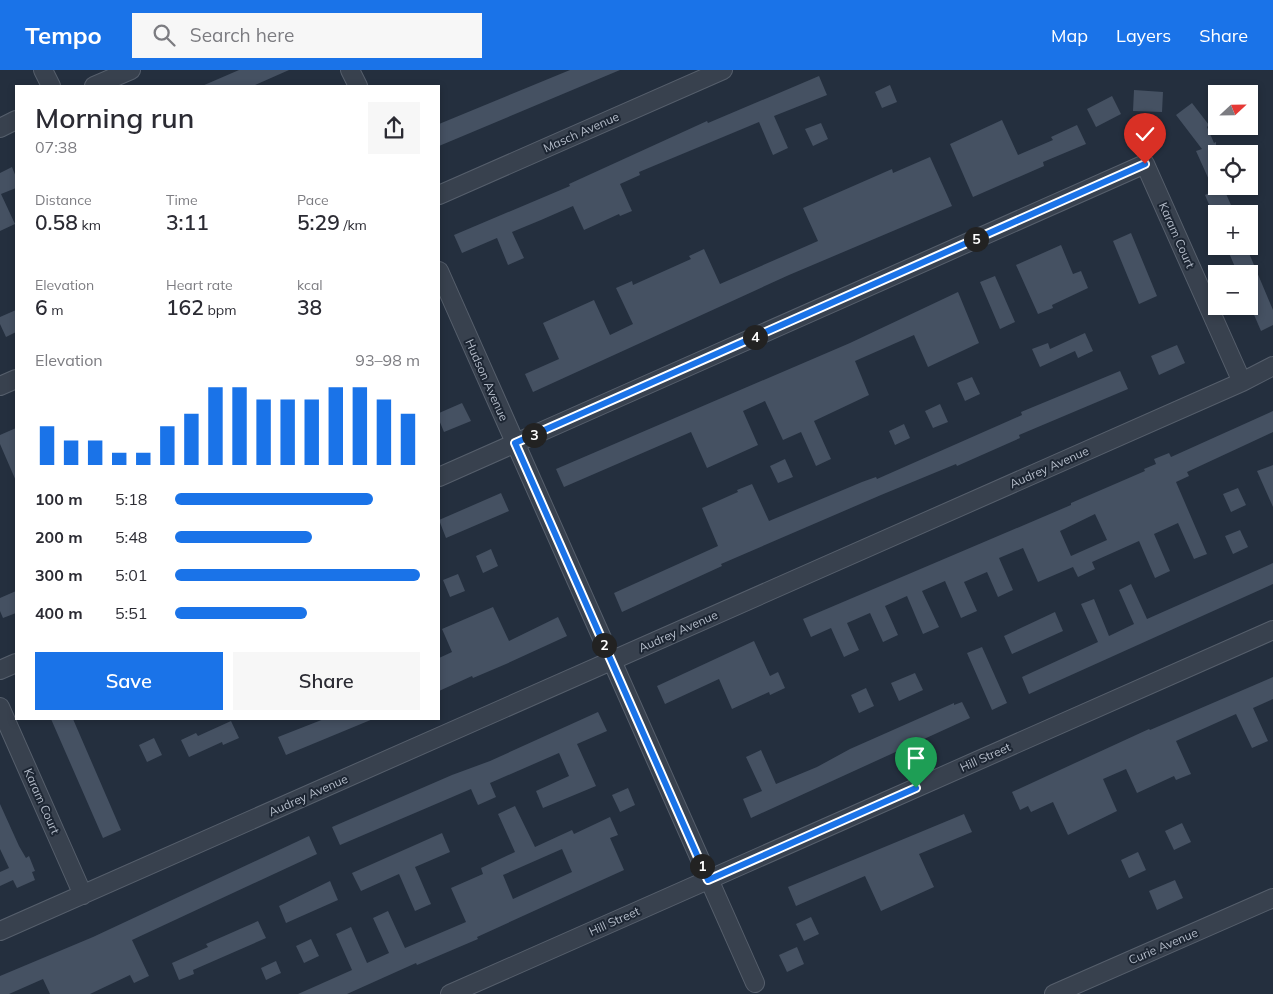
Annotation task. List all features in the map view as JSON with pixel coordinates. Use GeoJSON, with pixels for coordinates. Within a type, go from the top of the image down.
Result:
{"type":"FeatureCollection","features":[{"type":"Feature","properties":{"kind":"street"},"geometry":{"type":"LineString","coordinates":[[44,70],[51,85]]}},
{"type":"Feature","properties":{"kind":"street"},"geometry":{"type":"LineString","coordinates":[[96,85],[131,70]]}},
{"type":"Feature","properties":{"kind":"street"},"geometry":{"type":"LineString","coordinates":[[350,70],[358,85]]}},
{"type":"Feature","properties":{"kind":"street","name":"Masch Avenue"},"geometry":{"type":"LineString","coordinates":[[440,195],[723,70]]}},
{"type":"Feature","properties":{"kind":"street"},"geometry":{"type":"LineString","coordinates":[[0,128],[15,120]]}},
{"type":"Feature","properties":{"kind":"street","name":"Karam Court"},"geometry":{"type":"LineString","coordinates":[[440,477],[1145,164],[1242,382]]}},
{"type":"Feature","properties":{"kind":"street","name":"Hudson Avenue"},"geometry":{"type":"LineString","coordinates":[[440,273],[610,661],[755,983]]}},
{"type":"Feature","properties":{"kind":"street","name":"Audrey Avenue"},"geometry":{"type":"LineString","coordinates":[[0,931],[1242,382],[1273,366]]}},
{"type":"Feature","properties":{"kind":"street"},"geometry":{"type":"LineString","coordinates":[[0,386],[15,379]]}},
{"type":"Feature","properties":{"kind":"street","name":"Hill Street"},"geometry":{"type":"LineString","coordinates":[[450,994],[1273,630]]}},
{"type":"Feature","properties":{"kind":"street"},"geometry":{"type":"LineString","coordinates":[[0,670],[15,663]]}},
{"type":"Feature","properties":{"kind":"street","name":"Karam Court"},"geometry":{"type":"LineString","coordinates":[[0,707],[83,895]]}},
{"type":"Feature","properties":{"kind":"street","name":"Curie Avenue"},"geometry":{"type":"LineString","coordinates":[[1054,994],[1273,898]]}},
{"type":"Feature","properties":{"kind":"building"},"geometry":{"type":"Polygon","coordinates":[[[239,70],[289,70],[255,85],[204,85],[239,70]]]}},
{"type":"Feature","properties":{"kind":"building"},"geometry":{"type":"Polygon","coordinates":[[[570,70],[620,70],[440,146],[440,124],[570,70]]]}},
{"type":"Feature","properties":{"kind":"building"},"geometry":{"type":"Polygon","coordinates":[[[819,76],[827,95],[774,116],[788,148],[773,155],[759,122],[639,172],[640,175],[620,184],[632,211],[620,216],[619,214],[584,230],[573,206],[512,232],[524,258],[508,265],[497,238],[462,253],[454,235],[570,186],[569,184],[707,121],[708,123],[819,76]]]}},
{"type":"Feature","properties":{"kind":"building"},"geometry":{"type":"Polygon","coordinates":[[[890,85],[897,102],[882,108],[875,92],[890,85]]]}},
{"type":"Feature","properties":{"kind":"building"},"geometry":{"type":"Polygon","coordinates":[[[1134,90],[1163,92],[1162,112],[1133,111],[1134,90]]]}},
{"type":"Feature","properties":{"kind":"building"},"geometry":{"type":"Polygon","coordinates":[[[1112,96],[1121,114],[1096,127],[1087,109],[1112,96]]]}},
{"type":"Feature","properties":{"kind":"building"},"geometry":{"type":"Polygon","coordinates":[[[1192,103],[1208,124],[1208,135],[1210,135],[1216,145],[1208,145],[1208,178],[1196,151],[1202,149],[1176,115],[1192,103]]]}},
{"type":"Feature","properties":{"kind":"building"},"geometry":{"type":"Polygon","coordinates":[[[1002,120],[1018,155],[1053,140],[1051,137],[1077,125],[1086,144],[1043,162],[1044,166],[973,197],[950,144],[1002,120]]]}},
{"type":"Feature","properties":{"kind":"building"},"geometry":{"type":"Polygon","coordinates":[[[821,123],[828,139],[813,146],[805,129],[821,123]]]}},
{"type":"Feature","properties":{"kind":"building"},"geometry":{"type":"Polygon","coordinates":[[[930,157],[952,206],[789,275],[533,392],[525,374],[559,359],[543,323],[594,300],[610,335],[633,324],[616,288],[632,281],[633,285],[691,259],[689,256],[704,249],[720,284],[818,241],[803,208],[892,169],[893,173],[930,157]]]}},
{"type":"Feature","properties":{"kind":"building"},"geometry":{"type":"Polygon","coordinates":[[[12,167],[15,174],[15,188],[1,194],[15,224],[0,231],[0,173],[12,167]]]}},
{"type":"Feature","properties":{"kind":"building"},"geometry":{"type":"Polygon","coordinates":[[[1205,195],[1227,195],[1231,205],[1209,205],[1205,195]]]}},
{"type":"Feature","properties":{"kind":"building"},"geometry":{"type":"Polygon","coordinates":[[[1131,233],[1157,296],[1139,304],[1113,241],[1131,233]]]}},
{"type":"Feature","properties":{"kind":"building"},"geometry":{"type":"Polygon","coordinates":[[[1061,245],[1073,274],[1081,271],[1088,288],[1052,305],[1053,308],[1038,314],[1016,265],[1061,245]]]}},
{"type":"Feature","properties":{"kind":"building"},"geometry":{"type":"Polygon","coordinates":[[[1230,255],[1250,255],[1254,265],[1234,265],[1230,255]]]}},
{"type":"Feature","properties":{"kind":"building"},"geometry":{"type":"Polygon","coordinates":[[[1258,274],[1273,310],[1273,325],[1261,331],[1254,315],[1258,315],[1258,274]]]}},
{"type":"Feature","properties":{"kind":"building"},"geometry":{"type":"Polygon","coordinates":[[[995,276],[1015,322],[1000,329],[980,282],[995,276]]]}},
{"type":"Feature","properties":{"kind":"building"},"geometry":{"type":"Polygon","coordinates":[[[958,292],[979,343],[928,367],[914,335],[855,361],[869,395],[814,421],[831,459],[816,466],[801,432],[783,440],[765,401],[743,411],[758,445],[707,468],[691,432],[564,487],[556,469],[850,343],[958,292]]]}},
{"type":"Feature","properties":{"kind":"building"},"geometry":{"type":"Polygon","coordinates":[[[15,310],[15,332],[6,337],[0,324],[0,317],[15,310]]]}},
{"type":"Feature","properties":{"kind":"building"},"geometry":{"type":"Polygon","coordinates":[[[1085,333],[1093,351],[1078,358],[1075,351],[1040,367],[1032,349],[1048,343],[1050,349],[1085,333]]]}},
{"type":"Feature","properties":{"kind":"building"},"geometry":{"type":"Polygon","coordinates":[[[1177,345],[1185,363],[1159,375],[1151,356],[1177,345]]]}},
{"type":"Feature","properties":{"kind":"building"},"geometry":{"type":"Polygon","coordinates":[[[1120,371],[1128,389],[1019,435],[1020,438],[957,466],[956,464],[881,495],[721,564],[722,566],[622,612],[614,593],[718,546],[702,508],[738,492],[737,490],[752,484],[769,521],[862,482],[876,477],[877,479],[1022,415],[1021,412],[1120,371]]]}},
{"type":"Feature","properties":{"kind":"building"},"geometry":{"type":"Polygon","coordinates":[[[972,377],[980,394],[965,401],[957,383],[972,377]]]}},
{"type":"Feature","properties":{"kind":"building"},"geometry":{"type":"Polygon","coordinates":[[[462,403],[471,421],[444,432],[440,422],[440,413],[462,403]]]}},
{"type":"Feature","properties":{"kind":"building"},"geometry":{"type":"Polygon","coordinates":[[[940,404],[948,422],[933,428],[925,411],[940,404]]]}},
{"type":"Feature","properties":{"kind":"building"},"geometry":{"type":"Polygon","coordinates":[[[1273,411],[1273,432],[1187,472],[1189,476],[1176,482],[1207,554],[1194,559],[1178,523],[1154,534],[1170,571],[1155,578],[1139,541],[1092,562],[1095,569],[1078,577],[1073,567],[1038,582],[1023,548],[999,558],[1013,590],[998,597],[987,572],[964,582],[977,611],[961,618],[945,581],[922,591],[939,627],[923,634],[907,596],[885,606],[898,635],[883,642],[870,613],[847,623],[859,650],[844,657],[831,628],[811,637],[803,619],[1071,505],[1071,503],[1145,471],[1144,469],[1156,464],[1154,459],[1169,453],[1171,457],[1273,411]],[[1095,514],[1060,531],[1071,556],[1107,540],[1095,514]]]}},
{"type":"Feature","properties":{"kind":"building"},"geometry":{"type":"Polygon","coordinates":[[[904,424],[910,438],[895,445],[889,431],[904,424]]]}},
{"type":"Feature","properties":{"kind":"building"},"geometry":{"type":"Polygon","coordinates":[[[15,428],[15,479],[0,444],[0,435],[15,428]]]}},
{"type":"Feature","properties":{"kind":"building"},"geometry":{"type":"Polygon","coordinates":[[[785,459],[793,477],[778,483],[770,466],[785,459]]]}},
{"type":"Feature","properties":{"kind":"building"},"geometry":{"type":"Polygon","coordinates":[[[1273,465],[1273,507],[1257,471],[1273,465]]]}},
{"type":"Feature","properties":{"kind":"building"},"geometry":{"type":"Polygon","coordinates":[[[1238,488],[1246,505],[1231,512],[1223,494],[1238,488]]]}},
{"type":"Feature","properties":{"kind":"building"},"geometry":{"type":"Polygon","coordinates":[[[501,493],[509,511],[446,538],[440,520],[501,493]]]}},
{"type":"Feature","properties":{"kind":"building"},"geometry":{"type":"Polygon","coordinates":[[[1240,530],[1248,547],[1233,554],[1225,536],[1240,530]]]}},
{"type":"Feature","properties":{"kind":"building"},"geometry":{"type":"Polygon","coordinates":[[[491,549],[498,566],[483,573],[476,556],[491,549]]]}},
{"type":"Feature","properties":{"kind":"building"},"geometry":{"type":"Polygon","coordinates":[[[1273,563],[1273,584],[1029,694],[1022,677],[1098,642],[1081,604],[1094,599],[1109,636],[1134,624],[1119,590],[1131,584],[1147,619],[1273,563]]]}},
{"type":"Feature","properties":{"kind":"building"},"geometry":{"type":"Polygon","coordinates":[[[458,574],[465,591],[450,597],[443,580],[458,574]]]}},
{"type":"Feature","properties":{"kind":"building"},"geometry":{"type":"Polygon","coordinates":[[[15,591],[15,613],[3,618],[0,611],[0,598],[15,591]]]}},
{"type":"Feature","properties":{"kind":"building"},"geometry":{"type":"Polygon","coordinates":[[[493,607],[509,641],[558,617],[567,636],[506,664],[473,678],[472,676],[440,691],[440,658],[452,652],[442,629],[493,607]]]}},
{"type":"Feature","properties":{"kind":"building"},"geometry":{"type":"Polygon","coordinates":[[[1055,612],[1063,631],[1012,654],[1004,636],[1055,612]]]}},
{"type":"Feature","properties":{"kind":"building"},"geometry":{"type":"Polygon","coordinates":[[[754,641],[770,676],[778,672],[785,688],[770,695],[769,692],[732,709],[719,679],[665,704],[657,686],[754,641]]]}},
{"type":"Feature","properties":{"kind":"building"},"geometry":{"type":"Polygon","coordinates":[[[982,647],[1007,703],[992,710],[967,653],[982,647]]]}},
{"type":"Feature","properties":{"kind":"building"},"geometry":{"type":"Polygon","coordinates":[[[915,673],[923,690],[899,701],[891,683],[915,673]]]}},
{"type":"Feature","properties":{"kind":"building"},"geometry":{"type":"Polygon","coordinates":[[[1273,677],[1273,699],[1253,708],[1268,741],[1252,748],[1236,714],[1176,741],[1191,774],[1176,780],[1174,776],[1137,793],[1126,769],[1103,779],[1117,811],[1068,835],[1053,802],[1031,812],[1028,806],[1020,810],[1012,792],[1149,729],[1273,677]]]}},
{"type":"Feature","properties":{"kind":"building"},"geometry":{"type":"Polygon","coordinates":[[[866,688],[874,706],[859,713],[851,695],[866,688]]]}},
{"type":"Feature","properties":{"kind":"building"},"geometry":{"type":"Polygon","coordinates":[[[962,702],[970,718],[751,818],[743,799],[762,791],[746,757],[761,750],[776,784],[817,767],[850,749],[954,703],[954,705],[962,702]]]}},
{"type":"Feature","properties":{"kind":"building"},"geometry":{"type":"Polygon","coordinates":[[[598,712],[607,731],[577,744],[596,786],[543,808],[536,791],[569,776],[559,753],[490,783],[496,797],[478,805],[471,789],[340,845],[332,827],[452,775],[490,761],[598,712]]]}},
{"type":"Feature","properties":{"kind":"building"},"geometry":{"type":"Polygon","coordinates":[[[51,720],[73,720],[121,830],[103,838],[51,720]]]}},
{"type":"Feature","properties":{"kind":"building"},"geometry":{"type":"Polygon","coordinates":[[[321,720],[371,720],[286,755],[278,737],[321,720]]]}},
{"type":"Feature","properties":{"kind":"building"},"geometry":{"type":"Polygon","coordinates":[[[231,721],[239,738],[223,745],[222,742],[189,757],[181,740],[196,733],[198,736],[231,721]]]}},
{"type":"Feature","properties":{"kind":"building"},"geometry":{"type":"Polygon","coordinates":[[[154,738],[162,755],[147,762],[139,745],[154,738]]]}},
{"type":"Feature","properties":{"kind":"building"},"geometry":{"type":"Polygon","coordinates":[[[628,788],[635,805],[620,812],[612,795],[628,788]]]}},
{"type":"Feature","properties":{"kind":"building"},"geometry":{"type":"Polygon","coordinates":[[[0,804],[19,846],[26,858],[29,856],[35,871],[32,872],[35,880],[17,888],[13,880],[0,886],[0,872],[9,868],[0,849],[0,804]]]}},
{"type":"Feature","properties":{"kind":"building"},"geometry":{"type":"Polygon","coordinates":[[[515,806],[535,847],[572,830],[574,834],[610,817],[618,835],[610,838],[624,870],[477,937],[478,939],[417,965],[416,963],[347,994],[298,994],[352,970],[336,934],[351,927],[367,963],[389,953],[373,918],[388,911],[405,948],[466,922],[451,888],[483,874],[481,868],[515,852],[498,814],[515,806]],[[562,849],[503,875],[513,899],[572,872],[562,849]]]}},
{"type":"Feature","properties":{"kind":"building"},"geometry":{"type":"Polygon","coordinates":[[[964,814],[972,832],[919,854],[934,887],[881,911],[865,876],[796,906],[788,887],[964,814]]]}},
{"type":"Feature","properties":{"kind":"building"},"geometry":{"type":"Polygon","coordinates":[[[1182,823],[1191,842],[1174,850],[1165,831],[1182,823]]]}},
{"type":"Feature","properties":{"kind":"building"},"geometry":{"type":"Polygon","coordinates":[[[442,833],[450,852],[415,867],[431,904],[415,911],[399,874],[361,891],[352,873],[442,833]]]}},
{"type":"Feature","properties":{"kind":"building"},"geometry":{"type":"Polygon","coordinates":[[[309,836],[317,854],[132,940],[149,976],[134,983],[130,975],[90,994],[50,994],[43,979],[9,994],[0,994],[0,976],[93,937],[309,836]]]}},
{"type":"Feature","properties":{"kind":"building"},"geometry":{"type":"Polygon","coordinates":[[[1138,852],[1146,870],[1129,878],[1121,860],[1138,852]]]}},
{"type":"Feature","properties":{"kind":"building"},"geometry":{"type":"Polygon","coordinates":[[[1175,880],[1183,898],[1157,910],[1149,891],[1175,880]]]}},
{"type":"Feature","properties":{"kind":"building"},"geometry":{"type":"Polygon","coordinates":[[[330,881],[338,900],[286,923],[279,906],[330,881]]]}},
{"type":"Feature","properties":{"kind":"building"},"geometry":{"type":"Polygon","coordinates":[[[811,917],[819,934],[804,941],[796,924],[811,917]]]}},
{"type":"Feature","properties":{"kind":"building"},"geometry":{"type":"Polygon","coordinates":[[[258,921],[266,938],[193,970],[194,974],[179,980],[172,963],[208,947],[206,944],[258,921]]]}},
{"type":"Feature","properties":{"kind":"building"},"geometry":{"type":"Polygon","coordinates":[[[311,939],[319,956],[304,963],[296,946],[311,939]]]}},
{"type":"Feature","properties":{"kind":"building"},"geometry":{"type":"Polygon","coordinates":[[[797,947],[804,964],[787,972],[779,955],[797,947]]]}},
{"type":"Feature","properties":{"kind":"building"},"geometry":{"type":"Polygon","coordinates":[[[276,961],[281,973],[266,980],[261,968],[276,961]]]}},
{"type":"Feature","properties":{"kind":"route"},"geometry":{"type":"LineString","coordinates":[[916,788],[708,880],[515,443],[1145,164]]}}]}
